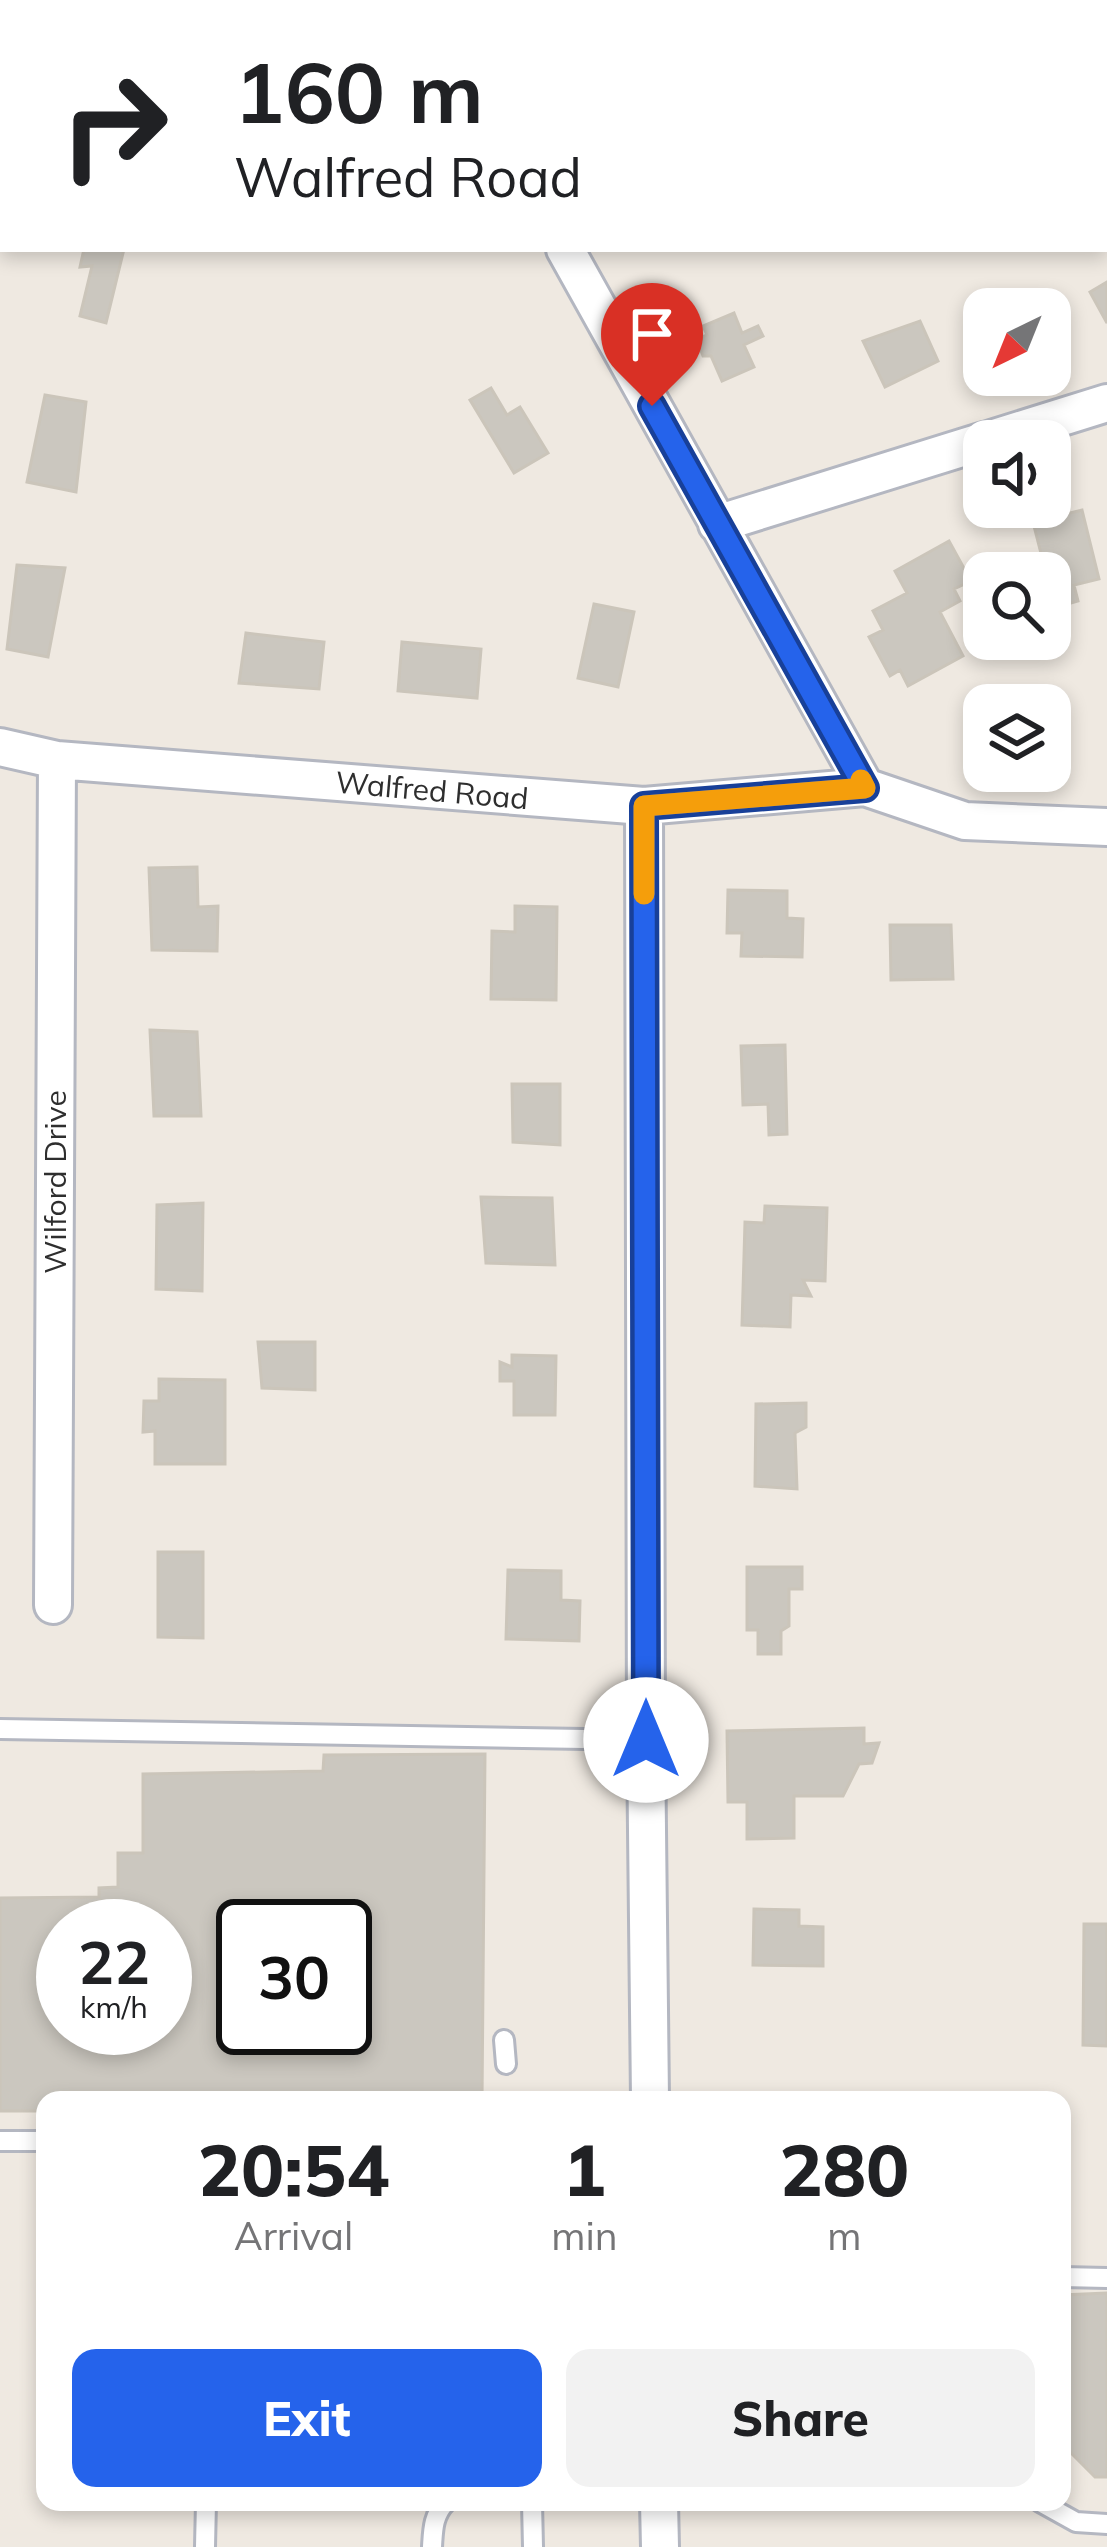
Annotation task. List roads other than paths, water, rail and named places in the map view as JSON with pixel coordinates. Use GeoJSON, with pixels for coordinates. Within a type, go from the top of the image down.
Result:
{"type":"FeatureCollection","features":[{"type":"Feature","properties":{"kind":"street"},"geometry":{"type":"LineString","coordinates":[[567,252],[865,788],[965,821],[1107,827]]}},
{"type":"Feature","properties":{"kind":"street"},"geometry":{"type":"LineString","coordinates":[[1052,420],[1107,403]]}},
{"type":"Feature","properties":{"kind":"street"},"geometry":{"type":"LineString","coordinates":[[717,524],[963,448]]}},
{"type":"Feature","properties":{"kind":"street","name":"Walfred Road"},"geometry":{"type":"LineString","coordinates":[[0,747],[57,760],[644,806],[865,788]]}},
{"type":"Feature","properties":{"kind":"street","name":"Wilford Drive"},"geometry":{"type":"LineString","coordinates":[[53,1605],[57,760]]}},
{"type":"Feature","properties":{"kind":"street"},"geometry":{"type":"LineString","coordinates":[[644,806],[650,2091]]}},
{"type":"Feature","properties":{"kind":"street"},"geometry":{"type":"LineString","coordinates":[[659,2511],[660,2547]]}},
{"type":"Feature","properties":{"kind":"lane"},"geometry":{"type":"LineString","coordinates":[[0,1729],[646,1740]]}},
{"type":"Feature","properties":{"kind":"lane"},"geometry":{"type":"LineString","coordinates":[[504,2040],[506,2064]]}},
{"type":"Feature","properties":{"kind":"lane"},"geometry":{"type":"LineString","coordinates":[[0,2141],[36,2141]]}},
{"type":"Feature","properties":{"kind":"lane"},"geometry":{"type":"LineString","coordinates":[[1071,2277],[1107,2278]]}},
{"type":"Feature","properties":{"kind":"lane"},"geometry":{"type":"LineString","coordinates":[[205,2547],[206,2511]]}},
{"type":"Feature","properties":{"kind":"lane"},"geometry":{"type":"LineString","coordinates":[[431,2547],[435,2511]]}},
{"type":"Feature","properties":{"kind":"lane"},"geometry":{"type":"LineString","coordinates":[[433,2525],[438,2511]]}},
{"type":"Feature","properties":{"kind":"lane"},"geometry":{"type":"LineString","coordinates":[[532,2511],[533,2547]]}},
{"type":"Feature","properties":{"kind":"lane"},"geometry":{"type":"LineString","coordinates":[[1056,2511],[1076,2522],[1107,2524]]}}]}
